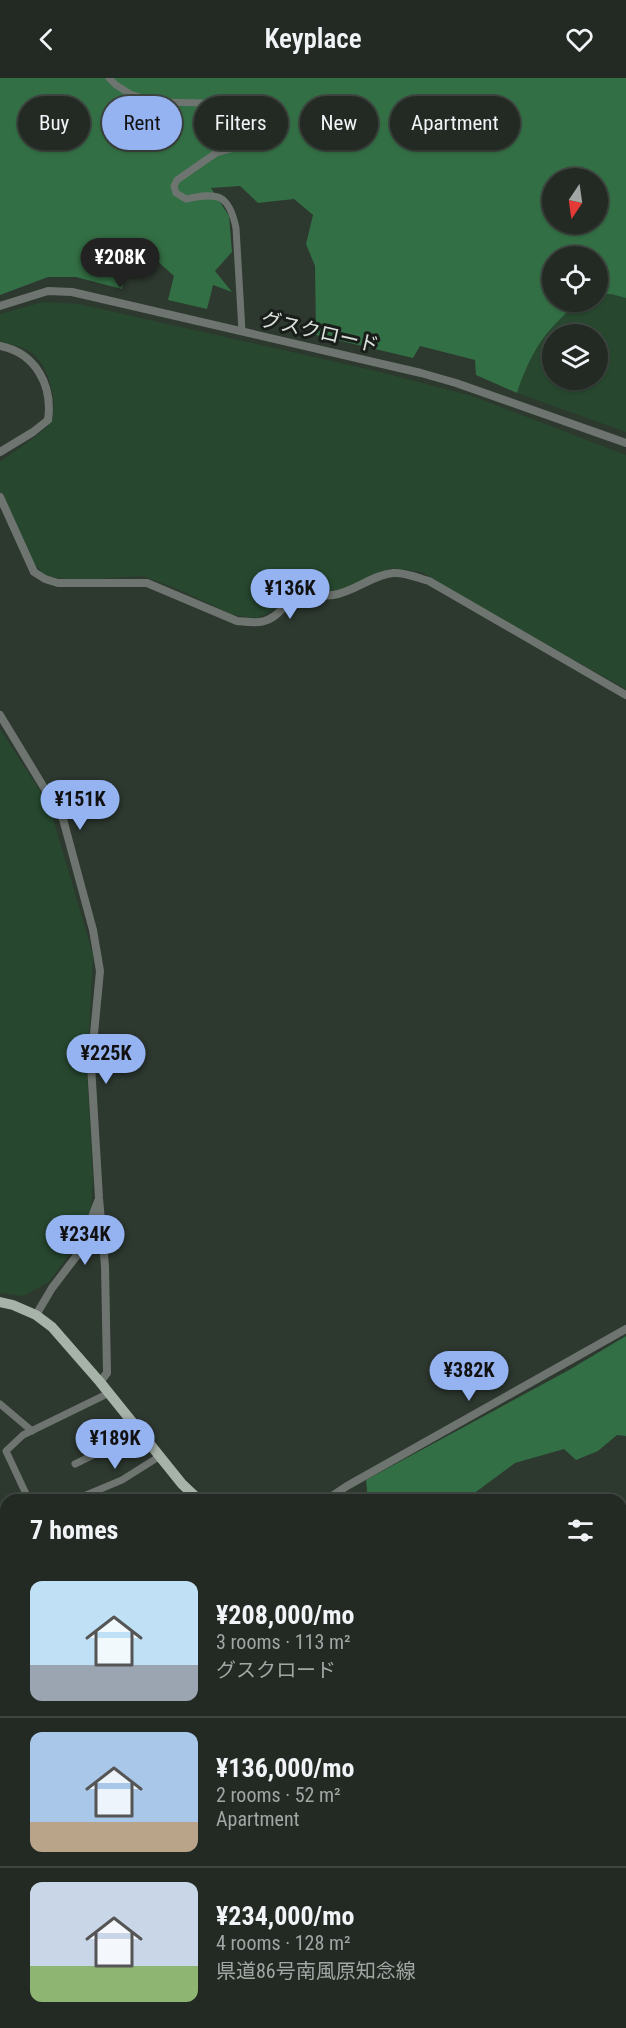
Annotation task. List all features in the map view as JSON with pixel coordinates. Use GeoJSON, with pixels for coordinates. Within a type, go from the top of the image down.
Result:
{"type":"FeatureCollection","features":[{"type":"Feature","properties":{"kind":"main road"},"geometry":{"type":"LineString","coordinates":[[0,1302],[36,1315],[52,1327],[193,1494]]}},
{"type":"Feature","properties":{"kind":"street"},"geometry":{"type":"LineString","coordinates":[[109,78],[130,94],[155,102],[207,103],[252,112],[260,121],[260,131],[256,142],[216,153],[177,180],[174,186],[176,193],[186,199],[209,194],[220,197],[227,202],[232,211],[236,228],[242,331]]}},
{"type":"Feature","properties":{"kind":"street","name":"グスクロード"},"geometry":{"type":"LineString","coordinates":[[0,306],[40,293],[72,292],[456,383],[626,443]]}},
{"type":"Feature","properties":{"kind":"street"},"geometry":{"type":"LineString","coordinates":[[0,346],[11,348],[29,358],[41,375],[51,403],[48,420],[0,452]]}},
{"type":"Feature","properties":{"kind":"street"},"geometry":{"type":"LineString","coordinates":[[0,497],[34,572],[45,579],[58,583],[147,583],[237,621],[267,622],[293,598],[301,595],[332,596],[382,575],[395,572],[429,581],[626,695]]}},
{"type":"Feature","properties":{"kind":"street"},"geometry":{"type":"LineString","coordinates":[[0,715],[63,819],[93,930],[100,971],[92,1065],[105,1266],[107,1373],[100,1382]]}},
{"type":"Feature","properties":{"kind":"street"},"geometry":{"type":"LineString","coordinates":[[36,1315],[52,1288],[78,1254],[99,1198]]}},
{"type":"Feature","properties":{"kind":"street"},"geometry":{"type":"LineString","coordinates":[[335,1494],[626,1329]]}},
{"type":"Feature","properties":{"kind":"street"},"geometry":{"type":"LineString","coordinates":[[26,1494],[6,1450],[23,1435],[109,1393]]}},
{"type":"Feature","properties":{"kind":"street"},"geometry":{"type":"LineString","coordinates":[[0,1404],[32,1431]]}},
{"type":"Feature","properties":{"kind":"street"},"geometry":{"type":"LineString","coordinates":[[75,1464],[140,1432]]}},
{"type":"Feature","properties":{"kind":"street"},"geometry":{"type":"LineString","coordinates":[[89,1494],[122,1480],[160,1456]]}},
{"type":"Feature","properties":{"kind":"green space"},"geometry":{"type":"Polygon","coordinates":[[[0,78],[626,78],[626,298],[608,294],[608,246],[542,246],[542,312],[568,312],[555,324],[542,324],[542,340],[528,365],[517,393],[476,375],[475,360],[420,346],[413,358],[316,335],[315,266],[306,244],[313,215],[294,199],[258,203],[240,186],[211,188],[229,216],[232,252],[215,271],[232,292],[213,285],[207,309],[168,300],[174,276],[154,258],[127,249],[122,289],[76,277],[48,277],[0,295],[0,78]]]}},
{"type":"Feature","properties":{"kind":"green space"},"geometry":{"type":"Polygon","coordinates":[[[608,294],[626,298],[626,432],[517,393],[528,365],[542,340],[542,390],[608,390],[608,324],[555,324],[568,312],[608,312],[608,294]]]}},
{"type":"Feature","properties":{"kind":"green space"},"geometry":{"type":"Polygon","coordinates":[[[43,302],[79,304],[376,371],[472,396],[626,455],[626,689],[422,572],[391,568],[335,593],[293,591],[274,610],[257,618],[233,615],[178,589],[142,576],[79,580],[45,576],[33,562],[0,491],[0,462],[49,425],[54,408],[48,376],[37,358],[23,348],[0,343],[0,314],[43,302]]]}},
{"type":"Feature","properties":{"kind":"green space"},"geometry":{"type":"Polygon","coordinates":[[[0,729],[49,805],[93,955],[87,1072],[93,1181],[91,1208],[71,1252],[49,1282],[23,1296],[0,1293],[0,729]]]}},
{"type":"Feature","properties":{"kind":"green space"},"geometry":{"type":"Polygon","coordinates":[[[626,1336],[626,1436],[617,1435],[598,1451],[576,1460],[564,1449],[515,1463],[473,1494],[367,1494],[366,1480],[569,1370],[626,1336]]]}}]}
